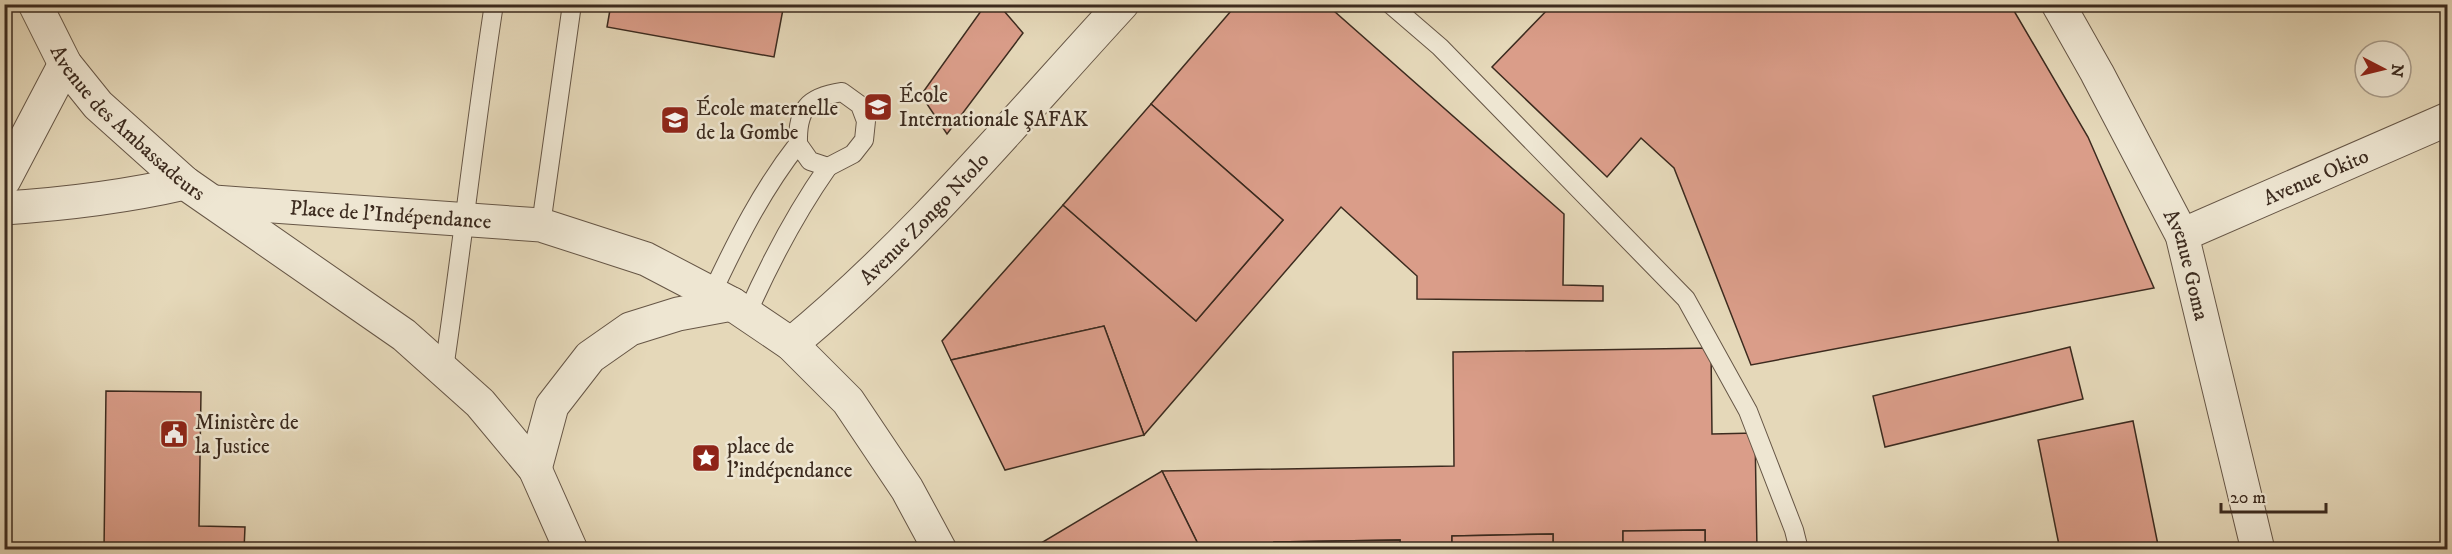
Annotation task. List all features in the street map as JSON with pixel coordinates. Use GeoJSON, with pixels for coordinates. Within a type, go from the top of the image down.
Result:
{"type":"FeatureCollection","features":[{"type":"Feature","properties":{"kind":"street","name":"Avenue des Ambassadeurs"},"geometry":{"type":"LineString","coordinates":[[35,4],[65,64],[98,105],[185,183],[214,202]]}},
{"type":"Feature","properties":{"kind":"street","name":"Avenue Zongo Ntolo"},"geometry":{"type":"LineString","coordinates":[[791,344],[838,305],[893,252],[1122,4]]}},
{"type":"Feature","properties":{"kind":"street","name":"Avenue Goma"},"geometry":{"type":"LineString","coordinates":[[2058,4],[2182,235],[2258,549]]}},
{"type":"Feature","properties":{"kind":"street"},"geometry":{"type":"LineString","coordinates":[[4,180],[65,64]]}},
{"type":"Feature","properties":{"kind":"street","name":"Avenue Okito"},"geometry":{"type":"LineString","coordinates":[[2182,235],[2448,118]]}},
{"type":"Feature","properties":{"kind":"street","name":"Avenue des Ambassadeurs"},"geometry":{"type":"LineString","coordinates":[[4,208],[66,205],[130,196],[185,183]]}},
{"type":"Feature","properties":{"kind":"street","name":"Place de l'Indépendance"},"geometry":{"type":"LineString","coordinates":[[214,202],[541,225],[646,259],[730,304],[791,344],[848,401],[907,489],[940,549]]}},
{"type":"Feature","properties":{"kind":"street","name":"Place de l'Indépendance"},"geometry":{"type":"LineString","coordinates":[[214,202],[404,334],[480,403],[535,469],[571,549]]}},
{"type":"Feature","properties":{"kind":"street"},"geometry":{"type":"LineString","coordinates":[[535,469],[552,406],[590,357],[630,329],[678,314],[730,304]]}},
{"type":"Feature","properties":{"kind":"lane"},"geometry":{"type":"LineString","coordinates":[[444,369],[466,219],[474,129],[494,4]]}},
{"type":"Feature","properties":{"kind":"lane"},"geometry":{"type":"LineString","coordinates":[[541,225],[572,4]]}},
{"type":"Feature","properties":{"kind":"lane"},"geometry":{"type":"LineString","coordinates":[[1390,4],[1440,47],[1686,298],[1748,411],[1794,530],[1798,549]]}},
{"type":"Feature","properties":{"kind":"lane"},"geometry":{"type":"LineString","coordinates":[[730,304],[774,254],[800,208],[828,167],[853,154],[864,140],[866,121],[860,105],[842,92],[822,95],[810,101],[802,113],[797,131],[798,144],[810,162],[828,167]]}},
{"type":"Feature","properties":{"kind":"lane"},"geometry":{"type":"LineString","coordinates":[[730,304],[739,235],[770,180],[798,144]]}},
{"type":"Feature","properties":{"kind":"building"},"geometry":{"type":"Polygon","coordinates":[[[404,4],[450,4],[450,9],[404,4]]]}},
{"type":"Feature","properties":{"kind":"building"},"geometry":{"type":"Polygon","coordinates":[[[611,4],[784,4],[774,57],[607,27],[611,4]]]}},
{"type":"Feature","properties":{"kind":"building"},"geometry":{"type":"Polygon","coordinates":[[[986,4],[998,4],[1023,33],[947,134],[921,95],[986,4]]]}},
{"type":"Feature","properties":{"kind":"building"},"geometry":{"type":"Polygon","coordinates":[[[1237,4],[1326,4],[1564,214],[1563,285],[1603,286],[1603,301],[1417,299],[1417,276],[1341,207],[1144,435],[1104,326],[951,360],[942,341],[1063,205],[1196,321],[1283,220],[1151,104],[1237,4]]]}},
{"type":"Feature","properties":{"kind":"building"},"geometry":{"type":"Polygon","coordinates":[[[1553,4],[2010,4],[2088,137],[2154,288],[1751,365],[1674,168],[1641,138],[1607,177],[1492,67],[1553,4]]]}},
{"type":"Feature","properties":{"kind":"building"},"geometry":{"type":"Polygon","coordinates":[[[1151,104],[1283,220],[1196,321],[1063,205],[1151,104]]]}},
{"type":"Feature","properties":{"kind":"building"},"geometry":{"type":"Polygon","coordinates":[[[1104,326],[1144,435],[1005,470],[951,360],[1104,326]]]}},
{"type":"Feature","properties":{"kind":"building"},"geometry":{"type":"Polygon","coordinates":[[[2070,347],[2083,399],[1885,447],[1873,396],[2070,347]]]}},
{"type":"Feature","properties":{"kind":"building"},"geometry":{"type":"Polygon","coordinates":[[[1711,348],[1712,434],[1755,433],[1757,550],[1705,550],[1705,530],[1623,531],[1623,550],[1553,550],[1553,534],[1452,536],[1452,550],[1400,550],[1400,540],[1274,542],[1274,550],[1201,550],[1162,471],[1454,466],[1453,352],[1711,348]]]}},
{"type":"Feature","properties":{"kind":"building"},"geometry":{"type":"Polygon","coordinates":[[[106,391],[201,392],[199,526],[245,527],[244,550],[104,550],[106,391]]]}},
{"type":"Feature","properties":{"kind":"building"},"geometry":{"type":"Polygon","coordinates":[[[2133,421],[2158,545],[2136,550],[2060,550],[2038,440],[2133,421]]]}},
{"type":"Feature","properties":{"kind":"building"},"geometry":{"type":"Polygon","coordinates":[[[1162,471],[1201,550],[1044,550],[1041,543],[1162,471]]]}},
{"type":"Feature","properties":{"kind":"building"},"geometry":{"type":"Polygon","coordinates":[[[1705,530],[1705,550],[1623,550],[1623,531],[1705,530]]]}},
{"type":"Feature","properties":{"kind":"building"},"geometry":{"type":"Polygon","coordinates":[[[1553,534],[1553,550],[1452,550],[1452,536],[1553,534]]]}},
{"type":"Feature","properties":{"kind":"building"},"geometry":{"type":"Polygon","coordinates":[[[1400,540],[1400,550],[1274,550],[1274,542],[1400,540]]]}},
{"type":"Feature","properties":{"kind":"place","name":"École Internationale ŞAFAK"},"geometry":{"type":"Point","coordinates":[878,107]}},
{"type":"Feature","properties":{"kind":"place","name":"École maternelle de la Gombe"},"geometry":{"type":"Point","coordinates":[675,120]}},
{"type":"Feature","properties":{"kind":"place","name":"Ministère de la Justice"},"geometry":{"type":"Point","coordinates":[174,434]}},
{"type":"Feature","properties":{"kind":"place","name":"place de l'indépendance"},"geometry":{"type":"Point","coordinates":[706,458]}}]}
